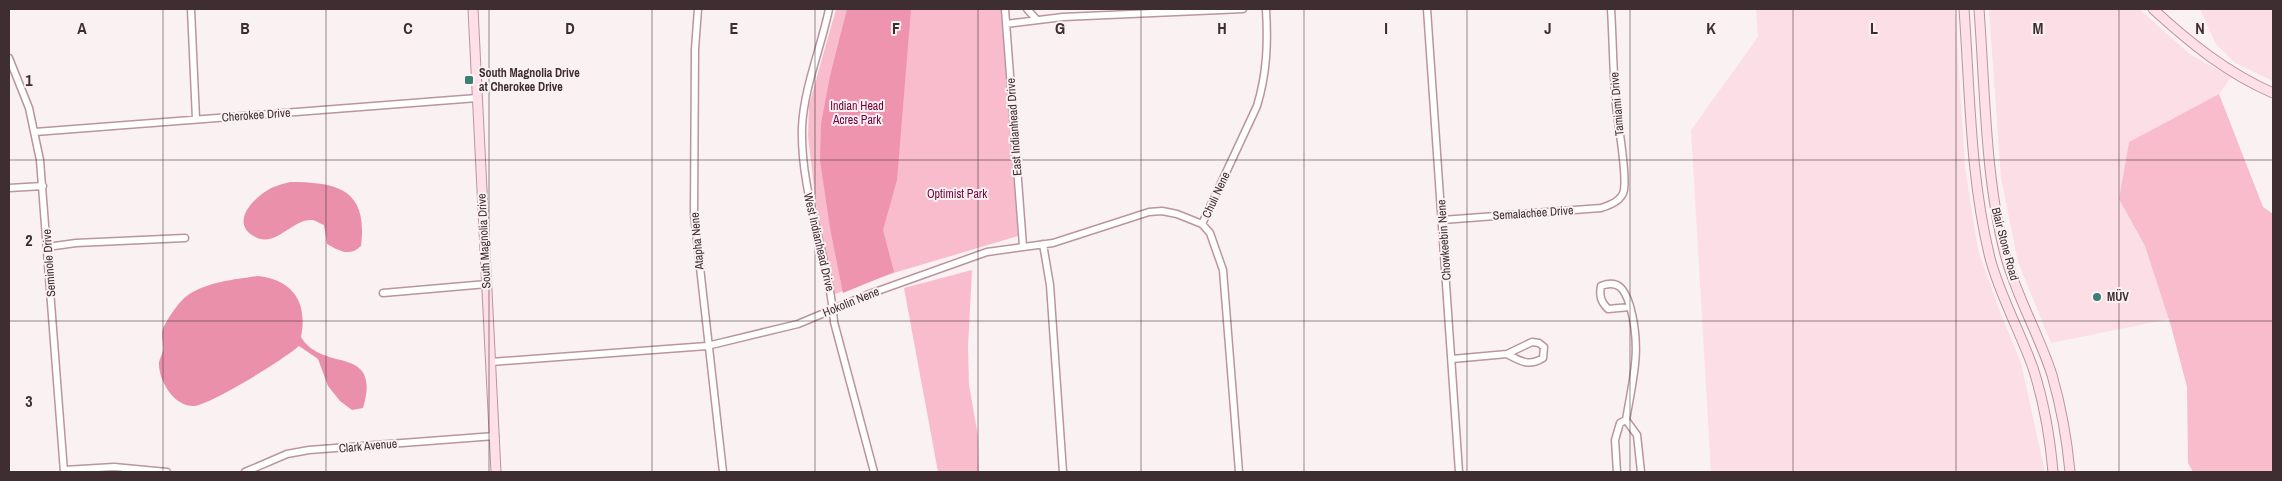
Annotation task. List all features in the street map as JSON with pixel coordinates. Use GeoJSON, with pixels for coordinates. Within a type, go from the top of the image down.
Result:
{"type":"FeatureCollection","features":[{"type":"Feature","properties":{"kind":"main road","name":"South Magnolia Drive"},"geometry":{"type":"LineString","coordinates":[[473,9],[496,472]]}},
{"type":"Feature","properties":{"kind":"main road","name":"Blair Stone Road"},"geometry":{"type":"LineString","coordinates":[[1964,9],[1978,198],[1991,261],[2033,368],[2042,400],[2050,437],[2053,472]]}},
{"type":"Feature","properties":{"kind":"main road","name":"Blair Stone Road"},"geometry":{"type":"LineString","coordinates":[[1979,9],[1993,196],[2006,257],[2052,376],[2065,434],[2070,472]]}},
{"type":"Feature","properties":{"kind":"main road"},"geometry":{"type":"LineString","coordinates":[[2154,9],[2216,62],[2242,78],[2273,93]]}},
{"type":"Feature","properties":{"kind":"main road"},"geometry":{"type":"LineString","coordinates":[[1970,102],[1986,101]]}},
{"type":"Feature","properties":{"kind":"main road"},"geometry":{"type":"LineString","coordinates":[[1991,261],[2006,257]]}},
{"type":"Feature","properties":{"kind":"main road"},"geometry":{"type":"LineString","coordinates":[[2050,437],[2065,434]]}},
{"type":"Feature","properties":{"kind":"street"},"geometry":{"type":"LineString","coordinates":[[191,9],[196,119]]}},
{"type":"Feature","properties":{"kind":"street","name":"Atapha Nene"},"geometry":{"type":"LineString","coordinates":[[698,9],[695,49],[694,214],[707,346],[717,407],[723,472]]}},
{"type":"Feature","properties":{"kind":"street","name":"West Indianhead Drive"},"geometry":{"type":"LineString","coordinates":[[829,9],[804,109],[802,129],[804,165],[813,221],[828,278],[834,322],[874,472]]}},
{"type":"Feature","properties":{"kind":"street","name":"East Indianhead Drive"},"geometry":{"type":"LineString","coordinates":[[1006,9],[1023,246]]}},
{"type":"Feature","properties":{"kind":"street"},"geometry":{"type":"LineString","coordinates":[[1027,9],[1037,20]]}},
{"type":"Feature","properties":{"kind":"street"},"geometry":{"type":"LineString","coordinates":[[1006,24],[1139,11],[1243,9]]}},
{"type":"Feature","properties":{"kind":"street","name":"Chuli Nene"},"geometry":{"type":"LineString","coordinates":[[1239,472],[1223,270],[1210,233],[1202,224],[1257,106],[1263,88],[1268,51],[1266,9]]}},
{"type":"Feature","properties":{"kind":"street","name":"Chowkeebin Nene"},"geometry":{"type":"LineString","coordinates":[[1427,9],[1460,472]]}},
{"type":"Feature","properties":{"kind":"street","name":"Tamiami Drive"},"geometry":{"type":"LineString","coordinates":[[1611,9],[1614,91],[1624,190],[1620,198]]}},
{"type":"Feature","properties":{"kind":"street","name":"Seminole Drive"},"geometry":{"type":"LineString","coordinates":[[9,58],[21,85],[36,132],[43,186],[64,471]]}},
{"type":"Feature","properties":{"kind":"street","name":"Cherokee Drive"},"geometry":{"type":"LineString","coordinates":[[36,132],[477,98]]}},
{"type":"Feature","properties":{"kind":"street"},"geometry":{"type":"LineString","coordinates":[[9,188],[43,186]]}},
{"type":"Feature","properties":{"kind":"street","name":"Semalachee Drive"},"geometry":{"type":"LineString","coordinates":[[1442,220],[1601,208],[1613,204],[1620,198]]}},
{"type":"Feature","properties":{"kind":"street","name":"Hokolin Nene"},"geometry":{"type":"LineString","coordinates":[[491,362],[707,346],[798,324],[872,293],[987,252],[1042,244],[1148,212],[1162,211],[1177,214],[1202,224]]}},
{"type":"Feature","properties":{"kind":"street"},"geometry":{"type":"LineString","coordinates":[[47,247],[76,243],[185,238]]}},
{"type":"Feature","properties":{"kind":"street"},"geometry":{"type":"LineString","coordinates":[[1042,244],[1050,285],[1063,472]]}},
{"type":"Feature","properties":{"kind":"street"},"geometry":{"type":"LineString","coordinates":[[1630,307],[1608,309],[1602,303],[1601,286],[1610,283],[1619,285],[1624,289],[1630,307],[1637,342],[1626,420],[1637,435],[1641,472]]}},
{"type":"Feature","properties":{"kind":"street"},"geometry":{"type":"LineString","coordinates":[[383,294],[487,284]]}},
{"type":"Feature","properties":{"kind":"street"},"geometry":{"type":"LineString","coordinates":[[1452,359],[1507,354],[1532,342],[1544,347],[1545,353],[1543,358],[1536,363],[1522,362],[1507,354]]}},
{"type":"Feature","properties":{"kind":"street"},"geometry":{"type":"LineString","coordinates":[[1617,472],[1616,431],[1620,423],[1626,420]]}},
{"type":"Feature","properties":{"kind":"street","name":"Clark Avenue"},"geometry":{"type":"LineString","coordinates":[[245,472],[288,454],[309,450],[495,436]]}},
{"type":"Feature","properties":{"kind":"street"},"geometry":{"type":"LineString","coordinates":[[64,471],[114,468],[167,472]]}},
{"type":"Feature","properties":{"kind":"shaded area"},"geometry":{"type":"Polygon","coordinates":[[[1756,9],[1955,9],[1965,168],[1978,250],[2021,363],[2045,472],[1711,472],[1691,130],[1758,37],[1756,9]]]}},
{"type":"Feature","properties":{"kind":"shaded area"},"geometry":{"type":"Polygon","coordinates":[[[1989,9],[2139,9],[2191,55],[2231,77],[2219,94],[2129,142],[2119,199],[2145,246],[2169,319],[2051,343],[2018,262],[2001,178],[1989,9]]]}},
{"type":"Feature","properties":{"kind":"shaded area"},"geometry":{"type":"Polygon","coordinates":[[[2200,9],[2273,9],[2273,81],[2235,63],[2216,44],[2200,9]]]}},
{"type":"Feature","properties":{"kind":"shaded area"},"geometry":{"type":"Polygon","coordinates":[[[290,182],[307,182],[336,187],[355,201],[360,212],[362,227],[361,246],[349,252],[331,247],[327,244],[324,225],[313,220],[297,224],[276,237],[268,239],[260,239],[252,235],[246,229],[244,223],[244,217],[251,204],[270,189],[290,182]]]}},
{"type":"Feature","properties":{"kind":"shaded area"},"geometry":{"type":"Polygon","coordinates":[[[258,276],[280,282],[295,295],[300,303],[302,313],[301,337],[311,348],[323,355],[358,367],[364,375],[367,388],[363,408],[352,410],[340,401],[328,386],[318,359],[299,346],[247,381],[202,404],[186,405],[168,391],[161,376],[159,362],[163,351],[163,328],[177,305],[188,295],[204,287],[240,278],[258,276]]]}},
{"type":"Feature","properties":{"kind":"green space","name":"Optimist Park"},"geometry":{"type":"Polygon","coordinates":[[[836,9],[1001,9],[1018,236],[897,272],[835,294],[818,221],[808,136],[809,105],[836,9]]]}},
{"type":"Feature","properties":{"kind":"green space","name":"Indian Head Acres Park"},"geometry":{"type":"Polygon","coordinates":[[[847,9],[911,9],[897,180],[883,230],[894,272],[843,293],[830,228],[820,160],[821,124],[830,76],[847,9]]]}},
{"type":"Feature","properties":{"kind":"green space"},"geometry":{"type":"Polygon","coordinates":[[[2219,94],[2263,207],[2273,214],[2273,472],[2193,472],[2188,463],[2187,387],[2171,326],[2145,246],[2119,199],[2129,142],[2219,94]]]}},
{"type":"Feature","properties":{"kind":"green space"},"geometry":{"type":"Polygon","coordinates":[[[972,270],[968,347],[969,385],[978,436],[979,472],[938,472],[904,288],[972,270]]]}},
{"type":"Feature","properties":{"kind":"place","name":"South Magnolia Drive at Cherokee Drive"},"geometry":{"type":"Point","coordinates":[469,80]}},
{"type":"Feature","properties":{"kind":"place","name":"MÜV"},"geometry":{"type":"Point","coordinates":[2097,297]}}]}
